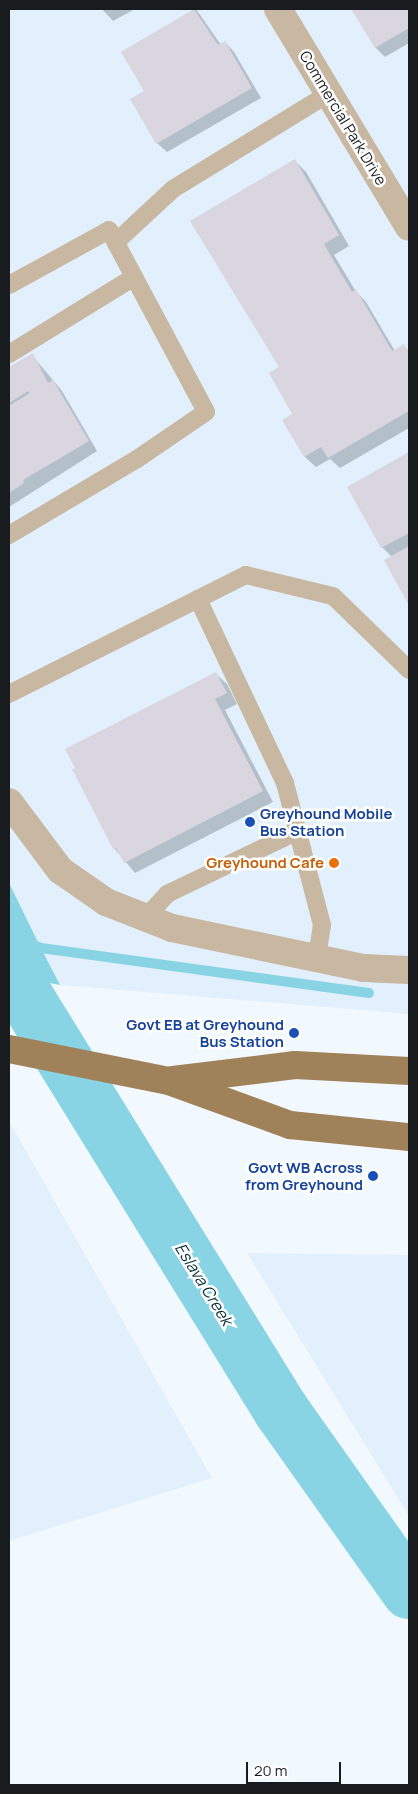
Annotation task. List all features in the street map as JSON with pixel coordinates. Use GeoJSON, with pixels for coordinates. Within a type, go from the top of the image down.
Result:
{"type":"FeatureCollection","features":[{"type":"Feature","properties":{"kind":"main road"},"geometry":{"type":"LineString","coordinates":[[9,1049],[169,1081],[290,1125],[409,1137]]}},
{"type":"Feature","properties":{"kind":"main road"},"geometry":{"type":"LineString","coordinates":[[169,1081],[294,1065],[409,1070]]}},
{"type":"Feature","properties":{"kind":"street","name":"Commercial Park Drive"},"geometry":{"type":"LineString","coordinates":[[278,9],[409,226]]}},
{"type":"Feature","properties":{"kind":"street"},"geometry":{"type":"LineString","coordinates":[[9,802],[60,870],[106,902],[172,928],[362,968],[409,970]]}},
{"type":"Feature","properties":{"kind":"lane"},"geometry":{"type":"LineString","coordinates":[[116,242],[173,189],[328,94]]}},
{"type":"Feature","properties":{"kind":"lane"},"geometry":{"type":"LineString","coordinates":[[9,285],[109,230],[206,412],[137,459],[9,535]]}},
{"type":"Feature","properties":{"kind":"lane"},"geometry":{"type":"LineString","coordinates":[[9,354],[134,277]]}},
{"type":"Feature","properties":{"kind":"lane"},"geometry":{"type":"LineString","coordinates":[[9,694],[246,575],[333,596],[409,670]]}},
{"type":"Feature","properties":{"kind":"lane"},"geometry":{"type":"LineString","coordinates":[[198,599],[285,782],[322,925],[318,958]]}},
{"type":"Feature","properties":{"kind":"lane"},"geometry":{"type":"LineString","coordinates":[[146,918],[167,894],[298,832]]}},
{"type":"Feature","properties":{"kind":"shaded area"},"geometry":{"type":"Polygon","coordinates":[[[9,9],[409,9],[409,1014],[60,985],[9,883],[9,9]]]}},
{"type":"Feature","properties":{"kind":"shaded area"},"geometry":{"type":"Polygon","coordinates":[[[9,1121],[212,1478],[9,1541],[9,1121]]]}},
{"type":"Feature","properties":{"kind":"shaded area"},"geometry":{"type":"Polygon","coordinates":[[[247,1253],[409,1255],[409,1516],[247,1253]]]}},
{"type":"Feature","properties":{"kind":"water"},"geometry":{"type":"Polygon","coordinates":[[[9,883],[41,948],[60,985],[9,975],[9,883]]]}},
{"type":"Feature","properties":{"kind":"building"},"geometry":{"type":"Polygon","coordinates":[[[194,9],[218,45],[225,41],[252,88],[156,144],[130,99],[144,91],[121,52],[194,9]]]}},
{"type":"Feature","properties":{"kind":"building"},"geometry":{"type":"Polygon","coordinates":[[[351,9],[409,9],[409,28],[375,48],[351,9]]]}},
{"type":"Feature","properties":{"kind":"building"},"geometry":{"type":"Polygon","coordinates":[[[295,159],[339,235],[324,244],[352,292],[356,289],[392,351],[404,344],[409,352],[409,411],[328,458],[321,447],[304,457],[282,420],[292,414],[269,373],[279,367],[190,221],[295,159]]]}},
{"type":"Feature","properties":{"kind":"building"},"geometry":{"type":"Polygon","coordinates":[[[33,353],[48,383],[53,380],[89,441],[23,480],[24,483],[9,493],[9,406],[30,393],[28,391],[9,403],[9,367],[33,353]]]}},
{"type":"Feature","properties":{"kind":"building"},"geometry":{"type":"Polygon","coordinates":[[[409,452],[409,533],[381,548],[347,487],[409,452]]]}},
{"type":"Feature","properties":{"kind":"building"},"geometry":{"type":"Polygon","coordinates":[[[409,546],[409,606],[384,560],[409,546]]]}},
{"type":"Feature","properties":{"kind":"building"},"geometry":{"type":"Polygon","coordinates":[[[216,672],[227,693],[215,699],[263,791],[124,863],[116,848],[113,849],[72,769],[75,768],[65,749],[216,672]]]}},
{"type":"Feature","properties":{"kind":"waterway"},"geometry":{"type":"LineString","coordinates":[[9,935],[41,948],[369,993]]}},
{"type":"Feature","properties":{"kind":"waterway","name":"Eslava Creek"},"geometry":{"type":"LineString","coordinates":[[9,970],[281,1410],[409,1591]]}},
{"type":"Feature","properties":{"kind":"place","name":"Greyhound Mobile Bus Station"},"geometry":{"type":"Point","coordinates":[250,822]}},
{"type":"Feature","properties":{"kind":"place","name":"Greyhound Cafe"},"geometry":{"type":"Point","coordinates":[334,863]}},
{"type":"Feature","properties":{"kind":"place","name":"Govt EB at Greyhound Bus Station"},"geometry":{"type":"Point","coordinates":[294,1033]}},
{"type":"Feature","properties":{"kind":"place","name":"Govt WB Across from Greyhound"},"geometry":{"type":"Point","coordinates":[373,1176]}}]}
